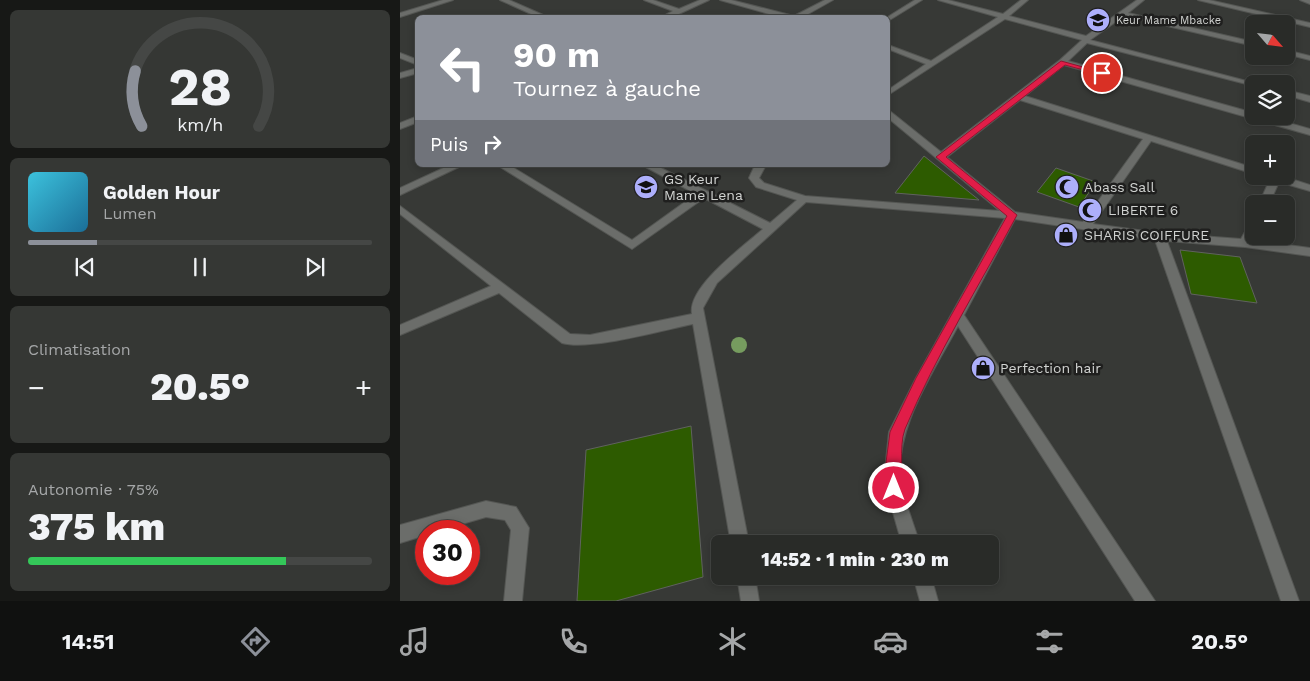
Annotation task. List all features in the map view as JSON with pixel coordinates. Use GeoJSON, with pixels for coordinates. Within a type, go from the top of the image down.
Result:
{"type":"FeatureCollection","features":[{"type":"Feature","properties":{"kind":"street"},"geometry":{"type":"LineString","coordinates":[[400,15],[450,0]]}},
{"type":"Feature","properties":{"kind":"street"},"geometry":{"type":"LineString","coordinates":[[503,0],[540,15]]}},
{"type":"Feature","properties":{"kind":"street"},"geometry":{"type":"LineString","coordinates":[[647,0],[679,11]]}},
{"type":"Feature","properties":{"kind":"street"},"geometry":{"type":"LineString","coordinates":[[670,15],[706,0]]}},
{"type":"Feature","properties":{"kind":"street"},"geometry":{"type":"LineString","coordinates":[[723,0],[782,15]]}},
{"type":"Feature","properties":{"kind":"street"},"geometry":{"type":"LineString","coordinates":[[800,15],[830,0]]}},
{"type":"Feature","properties":{"kind":"street"},"geometry":{"type":"LineString","coordinates":[[890,18],[919,0]]}},
{"type":"Feature","properties":{"kind":"street"},"geometry":{"type":"LineString","coordinates":[[942,0],[1245,82]]}},
{"type":"Feature","properties":{"kind":"street"},"geometry":{"type":"LineString","coordinates":[[890,92],[1004,16],[1024,0]]}},
{"type":"Feature","properties":{"kind":"street"},"geometry":{"type":"LineString","coordinates":[[940,157],[1017,96],[1064,62],[1086,40],[1125,14],[1141,0]]}},
{"type":"Feature","properties":{"kind":"street"},"geometry":{"type":"LineString","coordinates":[[1201,0],[1310,25]]}},
{"type":"Feature","properties":{"kind":"street"},"geometry":{"type":"LineString","coordinates":[[1231,7],[1237,0]]}},
{"type":"Feature","properties":{"kind":"street"},"geometry":{"type":"LineString","coordinates":[[1303,0],[1310,2]]}},
{"type":"Feature","properties":{"kind":"street"},"geometry":{"type":"LineString","coordinates":[[530,15],[535,13]]}},
{"type":"Feature","properties":{"kind":"street"},"geometry":{"type":"LineString","coordinates":[[1125,14],[1245,42]]}},
{"type":"Feature","properties":{"kind":"street"},"geometry":{"type":"LineString","coordinates":[[890,48],[932,64]]}},
{"type":"Feature","properties":{"kind":"street"},"geometry":{"type":"LineString","coordinates":[[1295,54],[1310,58]]}},
{"type":"Feature","properties":{"kind":"street"},"geometry":{"type":"LineString","coordinates":[[1064,62],[1245,113]]}},
{"type":"Feature","properties":{"kind":"street"},"geometry":{"type":"LineString","coordinates":[[400,76],[415,71]]}},
{"type":"Feature","properties":{"kind":"street"},"geometry":{"type":"LineString","coordinates":[[1295,94],[1310,98]]}},
{"type":"Feature","properties":{"kind":"street"},"geometry":{"type":"LineString","coordinates":[[1017,96],[1245,168]]}},
{"type":"Feature","properties":{"kind":"street"},"geometry":{"type":"LineString","coordinates":[[890,116],[1012,215]]}},
{"type":"Feature","properties":{"kind":"street"},"geometry":{"type":"LineString","coordinates":[[400,126],[415,120]]}},
{"type":"Feature","properties":{"kind":"street"},"geometry":{"type":"LineString","coordinates":[[1286,125],[1310,132]]}},
{"type":"Feature","properties":{"kind":"street"},"geometry":{"type":"LineString","coordinates":[[1086,227],[1149,137]]}},
{"type":"Feature","properties":{"kind":"street"},"geometry":{"type":"LineString","coordinates":[[400,192],[454,167]]}},
{"type":"Feature","properties":{"kind":"street"},"geometry":{"type":"LineString","coordinates":[[505,167],[632,245],[704,194]]}},
{"type":"Feature","properties":{"kind":"street"},"geometry":{"type":"LineString","coordinates":[[651,167],[770,228]]}},
{"type":"Feature","properties":{"kind":"street"},"geometry":{"type":"LineString","coordinates":[[759,167],[754,178],[760,186],[804,199],[1012,215],[1160,237],[1245,243]]}},
{"type":"Feature","properties":{"kind":"street"},"geometry":{"type":"LineString","coordinates":[[1295,183],[1310,188]]}},
{"type":"Feature","properties":{"kind":"street"},"geometry":{"type":"LineString","coordinates":[[738,535],[697,308],[712,280],[804,199]]}},
{"type":"Feature","properties":{"kind":"street"},"geometry":{"type":"LineString","coordinates":[[400,209],[567,339],[590,340],[698,318]]}},
{"type":"Feature","properties":{"kind":"street"},"geometry":{"type":"LineString","coordinates":[[908,535],[894,488],[893,470],[897,432],[921,382],[1012,215]]}},
{"type":"Feature","properties":{"kind":"street"},"geometry":{"type":"LineString","coordinates":[[1160,237],[1290,601]]}},
{"type":"Feature","properties":{"kind":"street"},"geometry":{"type":"LineString","coordinates":[[1259,245],[1310,252]]}},
{"type":"Feature","properties":{"kind":"street"},"geometry":{"type":"LineString","coordinates":[[400,330],[502,287]]}},
{"type":"Feature","properties":{"kind":"street"},"geometry":{"type":"LineString","coordinates":[[958,316],[1146,601]]}},
{"type":"Feature","properties":{"kind":"street"},"geometry":{"type":"LineString","coordinates":[[400,534],[486,509],[510,513],[520,528],[513,601]]}},
{"type":"Feature","properties":{"kind":"street"},"geometry":{"type":"LineString","coordinates":[[747,585],[750,601]]}},
{"type":"Feature","properties":{"kind":"street"},"geometry":{"type":"LineString","coordinates":[[925,585],[929,601]]}},
{"type":"Feature","properties":{"kind":"building"},"geometry":{"type":"Polygon","coordinates":[[[924,156],[979,200],[895,193],[924,156]]]}},
{"type":"Feature","properties":{"kind":"building","name":"Abass Sall"},"geometry":{"type":"Polygon","coordinates":[[[1056,168],[1096,182],[1079,207],[1037,192],[1056,168]]]}},
{"type":"Feature","properties":{"kind":"building"},"geometry":{"type":"Polygon","coordinates":[[[1180,250],[1240,257],[1257,303],[1191,294],[1180,250]]]}},
{"type":"Feature","properties":{"kind":"building"},"geometry":{"type":"Polygon","coordinates":[[[691,426],[703,577],[616,601],[577,601],[586,450],[691,426]]]}},
{"type":"Feature","properties":{"kind":"place","name":"Keur Mame Mbacke"},"geometry":{"type":"Point","coordinates":[1098,20]}},
{"type":"Feature","properties":{"kind":"place","name":"GS Keur Mame Lena"},"geometry":{"type":"Point","coordinates":[646,187]}},
{"type":"Feature","properties":{"kind":"place","name":"Abass Sall"},"geometry":{"type":"Point","coordinates":[1067,187]}},
{"type":"Feature","properties":{"kind":"place","name":"LIBERTE 6"},"geometry":{"type":"Point","coordinates":[1090,210]}},
{"type":"Feature","properties":{"kind":"place","name":"SHARIS COIFFURE"},"geometry":{"type":"Point","coordinates":[1066,235]}},
{"type":"Feature","properties":{"kind":"place","name":"Perfection hair"},"geometry":{"type":"Point","coordinates":[983,368]}},
{"type":"Feature","properties":{"kind":"route"},"geometry":{"type":"LineString","coordinates":[[894,488],[893,470],[897,432],[921,382],[1012,215],[940,157],[1017,96],[1064,62],[1102,73]]}}]}
